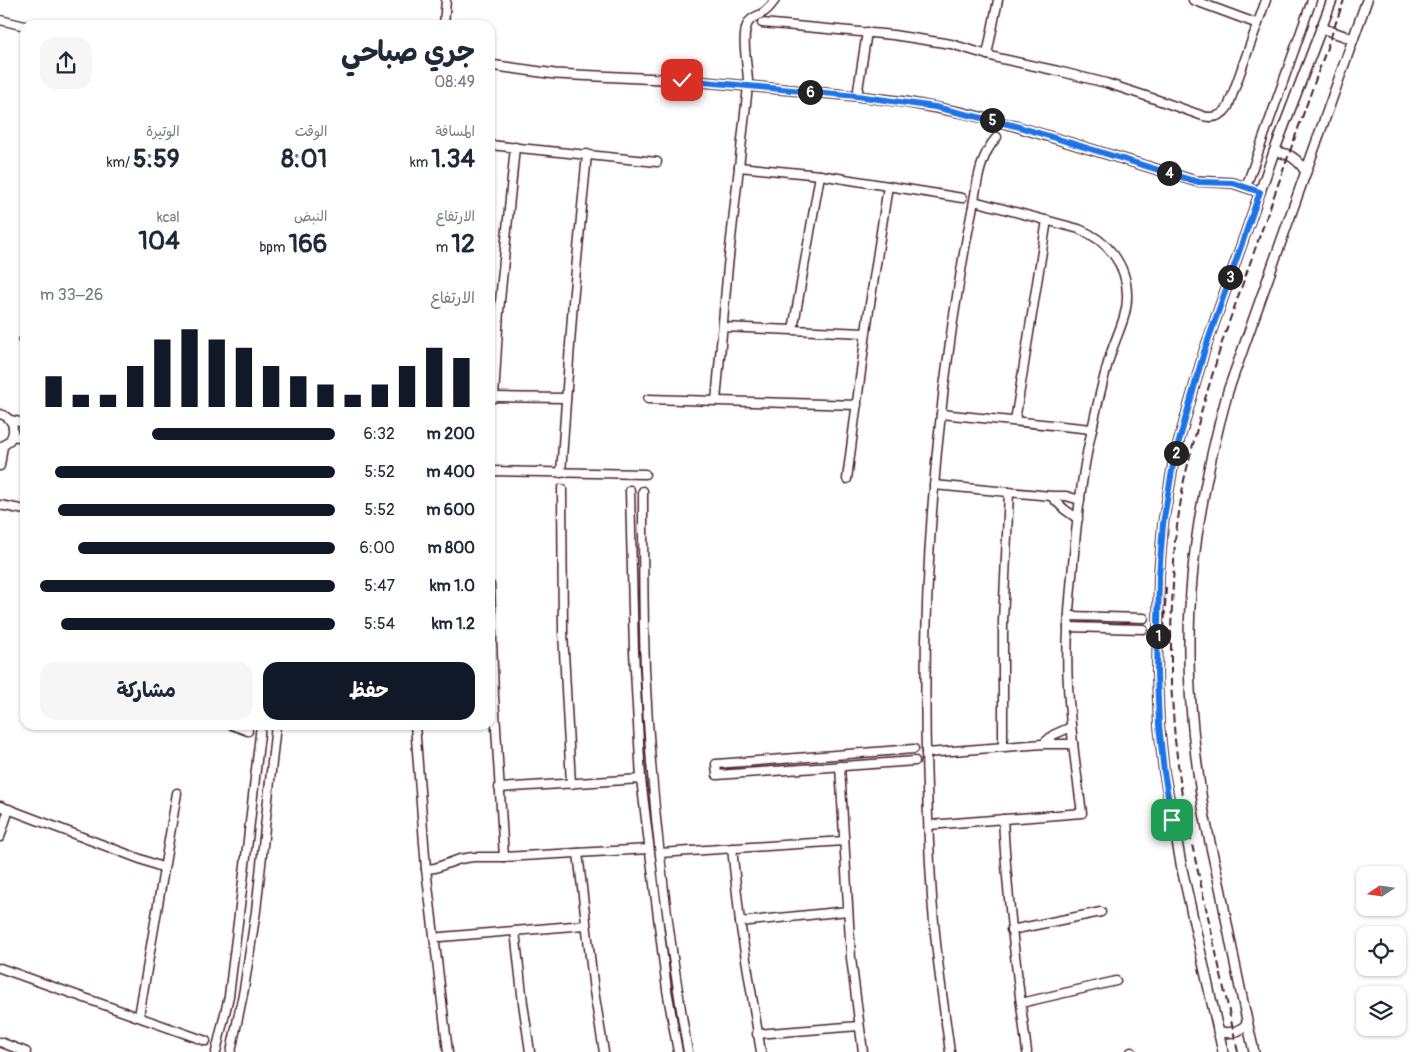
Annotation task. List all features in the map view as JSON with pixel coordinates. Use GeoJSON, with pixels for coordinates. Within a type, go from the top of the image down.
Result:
{"type":"FeatureCollection","features":[{"type":"Feature","properties":{"kind":"main road"},"geometry":{"type":"LineString","coordinates":[[1223,1052],[1182,869],[1164,772],[1159,725],[1157,674],[1159,576],[1163,524],[1174,459],[1204,352],[1274,152],[1332,0]]}},
{"type":"Feature","properties":{"kind":"main road"},"geometry":{"type":"LineString","coordinates":[[1254,1052],[1203,809],[1196,757],[1189,651],[1190,598],[1195,546],[1203,494],[1216,433],[1228,391],[1367,0]]}},
{"type":"Feature","properties":{"kind":"main road"},"geometry":{"type":"LineString","coordinates":[[1321,28],[1353,39]]}},
{"type":"Feature","properties":{"kind":"main road"},"geometry":{"type":"LineString","coordinates":[[495,66],[555,74],[616,78],[664,78],[857,96],[935,107],[990,119],[1191,180],[1228,182],[1260,192]]}},
{"type":"Feature","properties":{"kind":"main road"},"geometry":{"type":"LineString","coordinates":[[1274,152],[1285,153],[1295,158],[1306,172]]}},
{"type":"Feature","properties":{"kind":"main road"},"geometry":{"type":"LineString","coordinates":[[1218,1031],[1234,1032],[1244,1028],[1247,1024]]}},
{"type":"Feature","properties":{"kind":"street"},"geometry":{"type":"LineString","coordinates":[[444,20],[446,0]]}},
{"type":"Feature","properties":{"kind":"street"},"geometry":{"type":"LineString","coordinates":[[716,401],[749,79],[745,48],[747,26],[750,20],[763,13],[775,0]]}},
{"type":"Feature","properties":{"kind":"street"},"geometry":{"type":"LineString","coordinates":[[987,54],[998,0]]}},
{"type":"Feature","properties":{"kind":"street"},"geometry":{"type":"LineString","coordinates":[[1193,0],[1258,24]]}},
{"type":"Feature","properties":{"kind":"street"},"geometry":{"type":"LineString","coordinates":[[762,23],[932,40],[1106,83],[1212,118],[1220,115],[1228,107],[1266,0]]}},
{"type":"Feature","properties":{"kind":"street"},"geometry":{"type":"LineString","coordinates":[[1246,187],[1312,0]]}},
{"type":"Feature","properties":{"kind":"street"},"geometry":{"type":"LineString","coordinates":[[0,20],[20,25]]}},
{"type":"Feature","properties":{"kind":"street"},"geometry":{"type":"LineString","coordinates":[[857,96],[867,32]]}},
{"type":"Feature","properties":{"kind":"street"},"geometry":{"type":"LineString","coordinates":[[950,1052],[934,915],[929,825],[926,753],[927,610],[934,485],[952,322],[982,163],[997,137]]}},
{"type":"Feature","properties":{"kind":"street"},"geometry":{"type":"LineString","coordinates":[[495,145],[657,162]]}},
{"type":"Feature","properties":{"kind":"street"},"geometry":{"type":"LineString","coordinates":[[495,360],[515,147]]}},
{"type":"Feature","properties":{"kind":"street"},"geometry":{"type":"LineString","coordinates":[[561,473],[587,154]]}},
{"type":"Feature","properties":{"kind":"street"},"geometry":{"type":"LineString","coordinates":[[739,167],[820,175],[962,198]]}},
{"type":"Feature","properties":{"kind":"street"},"geometry":{"type":"LineString","coordinates":[[793,330],[820,175]]}},
{"type":"Feature","properties":{"kind":"street"},"geometry":{"type":"LineString","coordinates":[[847,479],[888,186]]}},
{"type":"Feature","properties":{"kind":"street"},"geometry":{"type":"LineString","coordinates":[[929,825],[1082,813],[1071,727],[1068,676],[1068,627],[1073,559],[1080,500],[1092,429],[1111,353],[1126,311],[1127,294],[1125,278],[1116,257],[1100,240],[1079,229],[974,201]]}},
{"type":"Feature","properties":{"kind":"street"},"geometry":{"type":"LineString","coordinates":[[1015,421],[1047,220]]}},
{"type":"Feature","properties":{"kind":"street"},"geometry":{"type":"LineString","coordinates":[[723,327],[866,333]]}},
{"type":"Feature","properties":{"kind":"street"},"geometry":{"type":"LineString","coordinates":[[495,397],[566,398]]}},
{"type":"Feature","properties":{"kind":"street"},"geometry":{"type":"LineString","coordinates":[[648,399],[857,405]]}},
{"type":"Feature","properties":{"kind":"street"},"geometry":{"type":"LineString","coordinates":[[0,414],[10,420],[13,426],[9,442],[2,446],[0,466]]}},
{"type":"Feature","properties":{"kind":"street"},"geometry":{"type":"LineString","coordinates":[[941,414],[1092,429]]}},
{"type":"Feature","properties":{"kind":"street"},"geometry":{"type":"LineString","coordinates":[[10,420],[20,421]]}},
{"type":"Feature","properties":{"kind":"street"},"geometry":{"type":"LineString","coordinates":[[12,436],[20,437]]}},
{"type":"Feature","properties":{"kind":"street"},"geometry":{"type":"LineString","coordinates":[[495,471],[645,474]]}},
{"type":"Feature","properties":{"kind":"street"},"geometry":{"type":"LineString","coordinates":[[934,485],[1066,496],[1080,500]]}},
{"type":"Feature","properties":{"kind":"street"},"geometry":{"type":"LineString","coordinates":[[562,489],[563,632],[571,784]]}},
{"type":"Feature","properties":{"kind":"street"},"geometry":{"type":"LineString","coordinates":[[630,490],[634,652],[641,779],[667,990],[678,1052]]}},
{"type":"Feature","properties":{"kind":"street"},"geometry":{"type":"LineString","coordinates":[[643,491],[644,624],[652,769],[669,934],[688,1052]]}},
{"type":"Feature","properties":{"kind":"street"},"geometry":{"type":"LineString","coordinates":[[1003,747],[1003,621],[1009,492]]}},
{"type":"Feature","properties":{"kind":"street"},"geometry":{"type":"LineString","coordinates":[[1051,496],[1078,519]]}},
{"type":"Feature","properties":{"kind":"street"},"geometry":{"type":"LineString","coordinates":[[0,505],[20,509]]}},
{"type":"Feature","properties":{"kind":"street"},"geometry":{"type":"LineString","coordinates":[[631,525],[643,525]]}},
{"type":"Feature","properties":{"kind":"street"},"geometry":{"type":"LineString","coordinates":[[1069,616],[1144,618]]}},
{"type":"Feature","properties":{"kind":"street"},"geometry":{"type":"LineString","coordinates":[[1068,627],[1143,629]]}},
{"type":"Feature","properties":{"kind":"street"},"geometry":{"type":"LineString","coordinates":[[495,721],[504,857]]}},
{"type":"Feature","properties":{"kind":"street"},"geometry":{"type":"LineString","coordinates":[[1043,744],[1059,732],[1071,727]]}},
{"type":"Feature","properties":{"kind":"street"},"geometry":{"type":"LineString","coordinates":[[216,1052],[229,996],[260,730]]}},
{"type":"Feature","properties":{"kind":"street"},"geometry":{"type":"LineString","coordinates":[[231,1052],[250,953],[275,730]]}},
{"type":"Feature","properties":{"kind":"street"},"geometry":{"type":"LineString","coordinates":[[414,730],[426,869],[448,1052]]}},
{"type":"Feature","properties":{"kind":"street"},"geometry":{"type":"LineString","coordinates":[[926,753],[1043,744],[1073,744]]}},
{"type":"Feature","properties":{"kind":"street"},"geometry":{"type":"LineString","coordinates":[[914,749],[716,764],[717,775],[915,761]]}},
{"type":"Feature","properties":{"kind":"street"},"geometry":{"type":"LineString","coordinates":[[878,752],[879,764]]}},
{"type":"Feature","properties":{"kind":"street"},"geometry":{"type":"LineString","coordinates":[[840,766],[851,958],[863,1052]]}},
{"type":"Feature","properties":{"kind":"street"},"geometry":{"type":"LineString","coordinates":[[499,788],[641,779]]}},
{"type":"Feature","properties":{"kind":"street"},"geometry":{"type":"LineString","coordinates":[[139,1016],[177,793]]}},
{"type":"Feature","properties":{"kind":"street"},"geometry":{"type":"LineString","coordinates":[[0,806],[164,868]]}},
{"type":"Feature","properties":{"kind":"street"},"geometry":{"type":"LineString","coordinates":[[0,837],[9,809]]}},
{"type":"Feature","properties":{"kind":"street"},"geometry":{"type":"LineString","coordinates":[[1003,819],[1011,930],[1027,1052]]}},
{"type":"Feature","properties":{"kind":"street"},"geometry":{"type":"LineString","coordinates":[[660,853],[844,841]]}},
{"type":"Feature","properties":{"kind":"street"},"geometry":{"type":"LineString","coordinates":[[732,848],[740,922],[760,1052]]}},
{"type":"Feature","properties":{"kind":"street"},"geometry":{"type":"LineString","coordinates":[[426,869],[443,866],[466,858],[649,849]]}},
{"type":"Feature","properties":{"kind":"street"},"geometry":{"type":"LineString","coordinates":[[578,853],[585,925],[604,1052]]}},
{"type":"Feature","properties":{"kind":"street"},"geometry":{"type":"LineString","coordinates":[[740,922],[848,912]]}},
{"type":"Feature","properties":{"kind":"street"},"geometry":{"type":"LineString","coordinates":[[1011,930],[1101,912]]}},
{"type":"Feature","properties":{"kind":"street"},"geometry":{"type":"LineString","coordinates":[[441,937],[585,925]]}},
{"type":"Feature","properties":{"kind":"street"},"geometry":{"type":"LineString","coordinates":[[515,931],[530,1052]]}},
{"type":"Feature","properties":{"kind":"street"},"geometry":{"type":"LineString","coordinates":[[236,934],[241,938],[252,935]]}},
{"type":"Feature","properties":{"kind":"street"},"geometry":{"type":"LineString","coordinates":[[234,948],[239,946],[245,947],[250,953]]}},
{"type":"Feature","properties":{"kind":"street"},"geometry":{"type":"LineString","coordinates":[[0,968],[206,1041]]}},
{"type":"Feature","properties":{"kind":"street"},"geometry":{"type":"LineString","coordinates":[[1021,1003],[1116,982]]}},
{"type":"Feature","properties":{"kind":"street"},"geometry":{"type":"LineString","coordinates":[[757,1034],[859,1026]]}},
{"type":"Feature","properties":{"kind":"street"},"geometry":{"type":"LineString","coordinates":[[0,1042],[26,1052]]}},
{"type":"Feature","properties":{"kind":"railway"},"geometry":{"type":"LineString","coordinates":[[1238,1052],[1183,804],[1175,740],[1171,684],[1171,629],[1175,539],[1184,480],[1202,409],[1224,336],[1344,0]]}},
{"type":"Feature","properties":{"kind":"railway"},"geometry":{"type":"LineString","coordinates":[[1164,631],[1166,586]]}},
{"type":"Feature","properties":{"kind":"route"},"geometry":{"type":"LineString","coordinates":[[682,80],[857,96],[935,107],[1016,126],[1191,180],[1233,183],[1260,192],[1204,352],[1174,459],[1163,524],[1159,576],[1157,674],[1159,725],[1172,820]]}}]}
